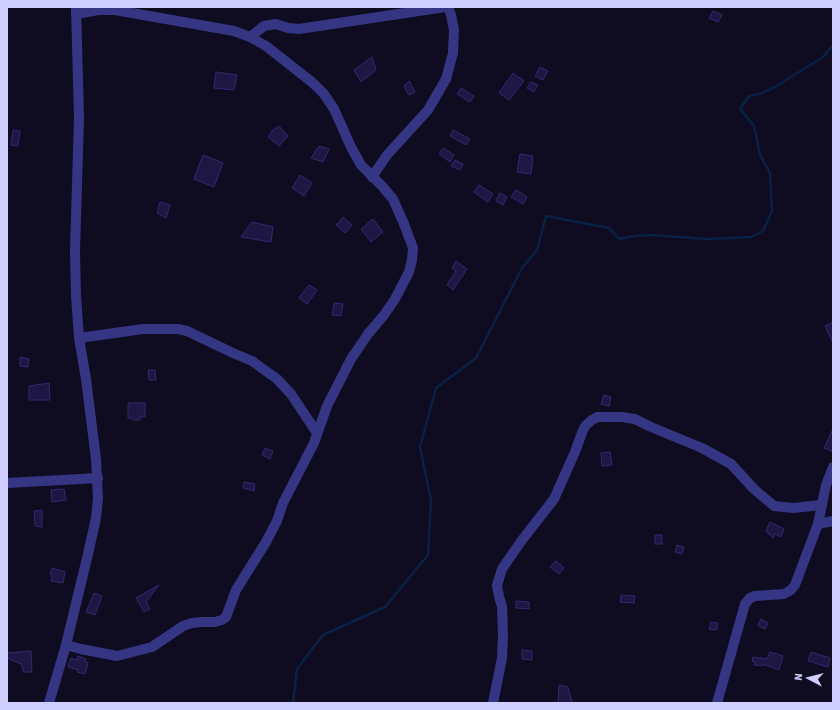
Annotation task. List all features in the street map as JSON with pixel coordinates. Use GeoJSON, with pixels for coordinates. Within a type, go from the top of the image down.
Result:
{"type":"FeatureCollection","features":[{"type":"Feature","properties":{"kind":"street"},"geometry":{"type":"LineString","coordinates":[[250,37],[264,26],[276,24],[288,28],[299,29],[447,7],[451,15],[454,30],[453,53],[446,79],[428,110],[387,155],[372,177]]}},
{"type":"Feature","properties":{"kind":"street"},"geometry":{"type":"LineString","coordinates":[[49,703],[66,645],[86,565],[96,518],[98,498],[98,478],[77,318],[75,264],[79,118],[76,10],[115,10],[234,31],[250,37],[266,46],[313,83],[324,94],[334,109],[361,165],[393,199],[413,248],[409,272],[395,299],[351,359],[327,406],[314,443],[283,503],[277,521],[236,590],[226,617],[215,622],[192,623],[183,626],[152,647],[117,656],[66,645]]}},
{"type":"Feature","properties":{"kind":"street"},"geometry":{"type":"LineString","coordinates":[[79,338],[143,329],[178,329],[187,331],[252,361],[277,379],[292,394],[317,433]]}},
{"type":"Feature","properties":{"kind":"street"},"geometry":{"type":"LineString","coordinates":[[493,703],[502,658],[502,607],[497,586],[502,569],[522,540],[554,499],[583,430],[592,420],[601,416],[635,419],[702,448],[731,464],[754,489],[774,506],[793,508],[822,505]]}},
{"type":"Feature","properties":{"kind":"street"},"geometry":{"type":"LineString","coordinates":[[717,703],[745,604],[750,598],[755,596],[784,594],[791,590],[795,585],[818,524],[826,485],[833,467]]}},
{"type":"Feature","properties":{"kind":"street"},"geometry":{"type":"LineString","coordinates":[[7,483],[98,478]]}},
{"type":"Feature","properties":{"kind":"street"},"geometry":{"type":"LineString","coordinates":[[818,524],[833,521]]}},
{"type":"Feature","properties":{"kind":"building"},"geometry":{"type":"Polygon","coordinates":[[[713,11],[722,15],[718,22],[709,18],[713,11]]]}},
{"type":"Feature","properties":{"kind":"building"},"geometry":{"type":"Polygon","coordinates":[[[372,57],[376,70],[361,82],[354,70],[372,57]]]}},
{"type":"Feature","properties":{"kind":"building"},"geometry":{"type":"Polygon","coordinates":[[[540,67],[548,71],[543,80],[535,76],[540,67]]]}},
{"type":"Feature","properties":{"kind":"building"},"geometry":{"type":"Polygon","coordinates":[[[216,72],[237,75],[234,90],[214,88],[216,72]]]}},
{"type":"Feature","properties":{"kind":"building"},"geometry":{"type":"Polygon","coordinates":[[[513,73],[524,81],[509,100],[499,93],[513,73]]]}},
{"type":"Feature","properties":{"kind":"building"},"geometry":{"type":"Polygon","coordinates":[[[409,81],[415,92],[409,95],[404,86],[409,81]]]}},
{"type":"Feature","properties":{"kind":"building"},"geometry":{"type":"Polygon","coordinates":[[[531,82],[538,85],[534,92],[527,88],[531,82]]]}},
{"type":"Feature","properties":{"kind":"building"},"geometry":{"type":"Polygon","coordinates":[[[461,88],[474,96],[470,102],[457,94],[461,88]]]}},
{"type":"Feature","properties":{"kind":"building"},"geometry":{"type":"Polygon","coordinates":[[[279,126],[288,136],[279,146],[268,137],[273,130],[279,126]]]}},
{"type":"Feature","properties":{"kind":"building"},"geometry":{"type":"Polygon","coordinates":[[[13,130],[20,131],[18,146],[11,145],[13,130]]]}},
{"type":"Feature","properties":{"kind":"building"},"geometry":{"type":"Polygon","coordinates":[[[453,130],[470,139],[466,145],[450,136],[453,130]]]}},
{"type":"Feature","properties":{"kind":"building"},"geometry":{"type":"Polygon","coordinates":[[[319,146],[329,149],[323,162],[311,158],[319,146]]]}},
{"type":"Feature","properties":{"kind":"building"},"geometry":{"type":"Polygon","coordinates":[[[443,148],[454,155],[450,162],[439,154],[443,148]]]}},
{"type":"Feature","properties":{"kind":"building"},"geometry":{"type":"Polygon","coordinates":[[[520,154],[533,156],[531,174],[517,172],[520,154]]]}},
{"type":"Feature","properties":{"kind":"building"},"geometry":{"type":"Polygon","coordinates":[[[203,155],[223,163],[214,187],[194,179],[203,155]]]}},
{"type":"Feature","properties":{"kind":"building"},"geometry":{"type":"Polygon","coordinates":[[[455,160],[463,164],[460,170],[451,166],[455,160]]]}},
{"type":"Feature","properties":{"kind":"building"},"geometry":{"type":"Polygon","coordinates":[[[300,175],[312,183],[304,196],[292,188],[300,175]]]}},
{"type":"Feature","properties":{"kind":"building"},"geometry":{"type":"Polygon","coordinates":[[[479,185],[493,194],[488,202],[474,192],[479,185]]]}},
{"type":"Feature","properties":{"kind":"building"},"geometry":{"type":"Polygon","coordinates":[[[516,190],[527,197],[523,204],[511,197],[516,190]]]}},
{"type":"Feature","properties":{"kind":"building"},"geometry":{"type":"Polygon","coordinates":[[[500,193],[507,197],[503,205],[496,201],[500,193]]]}},
{"type":"Feature","properties":{"kind":"building"},"geometry":{"type":"Polygon","coordinates":[[[160,202],[170,205],[166,218],[157,213],[160,202]]]}},
{"type":"Feature","properties":{"kind":"building"},"geometry":{"type":"Polygon","coordinates":[[[343,217],[352,225],[345,233],[336,225],[343,217]]]}},
{"type":"Feature","properties":{"kind":"building"},"geometry":{"type":"Polygon","coordinates":[[[373,219],[383,232],[371,242],[361,229],[373,219]]]}},
{"type":"Feature","properties":{"kind":"building"},"geometry":{"type":"Polygon","coordinates":[[[252,222],[273,227],[271,242],[241,237],[252,222]]]}},
{"type":"Feature","properties":{"kind":"building"},"geometry":{"type":"Polygon","coordinates":[[[456,261],[467,269],[453,290],[447,285],[456,271],[452,268],[456,261]]]}},
{"type":"Feature","properties":{"kind":"building"},"geometry":{"type":"Polygon","coordinates":[[[309,285],[317,290],[307,304],[299,298],[309,285]]]}},
{"type":"Feature","properties":{"kind":"building"},"geometry":{"type":"Polygon","coordinates":[[[334,303],[343,304],[341,316],[332,315],[334,303]]]}},
{"type":"Feature","properties":{"kind":"building"},"geometry":{"type":"Polygon","coordinates":[[[833,322],[833,343],[825,326],[833,322]]]}},
{"type":"Feature","properties":{"kind":"building"},"geometry":{"type":"Polygon","coordinates":[[[20,357],[29,359],[28,367],[20,366],[20,357]]]}},
{"type":"Feature","properties":{"kind":"building"},"geometry":{"type":"Polygon","coordinates":[[[148,370],[155,370],[156,380],[149,380],[148,370]]]}},
{"type":"Feature","properties":{"kind":"building"},"geometry":{"type":"Polygon","coordinates":[[[49,383],[50,400],[29,400],[29,386],[49,383]]]}},
{"type":"Feature","properties":{"kind":"building"},"geometry":{"type":"Polygon","coordinates":[[[604,395],[611,397],[609,406],[601,404],[604,395]]]}},
{"type":"Feature","properties":{"kind":"building"},"geometry":{"type":"Polygon","coordinates":[[[128,403],[145,403],[145,417],[140,417],[140,420],[128,418],[128,403]]]}},
{"type":"Feature","properties":{"kind":"building"},"geometry":{"type":"Polygon","coordinates":[[[833,429],[833,452],[824,448],[833,429]]]}},
{"type":"Feature","properties":{"kind":"building"},"geometry":{"type":"Polygon","coordinates":[[[265,448],[273,451],[270,459],[262,455],[265,448]]]}},
{"type":"Feature","properties":{"kind":"building"},"geometry":{"type":"Polygon","coordinates":[[[610,452],[612,465],[602,466],[601,453],[610,452]]]}},
{"type":"Feature","properties":{"kind":"building"},"geometry":{"type":"Polygon","coordinates":[[[244,482],[255,484],[254,491],[243,488],[244,482]]]}},
{"type":"Feature","properties":{"kind":"building"},"geometry":{"type":"Polygon","coordinates":[[[64,489],[66,500],[52,502],[51,490],[64,489]]]}},
{"type":"Feature","properties":{"kind":"building"},"geometry":{"type":"Polygon","coordinates":[[[42,510],[42,527],[35,526],[34,511],[42,510]]]}},
{"type":"Feature","properties":{"kind":"building"},"geometry":{"type":"Polygon","coordinates":[[[770,522],[784,529],[781,537],[775,534],[773,538],[766,531],[770,522]]]}},
{"type":"Feature","properties":{"kind":"building"},"geometry":{"type":"Polygon","coordinates":[[[655,535],[662,535],[662,544],[655,544],[655,535]]]}},
{"type":"Feature","properties":{"kind":"building"},"geometry":{"type":"Polygon","coordinates":[[[677,545],[684,547],[682,554],[675,552],[677,545]]]}},
{"type":"Feature","properties":{"kind":"building"},"geometry":{"type":"Polygon","coordinates":[[[556,561],[564,568],[559,574],[550,567],[556,561]]]}},
{"type":"Feature","properties":{"kind":"building"},"geometry":{"type":"Polygon","coordinates":[[[52,568],[65,572],[63,583],[51,581],[52,575],[50,574],[52,568]]]}},
{"type":"Feature","properties":{"kind":"building"},"geometry":{"type":"Polygon","coordinates":[[[159,585],[146,602],[150,609],[144,612],[136,598],[159,585]]]}},
{"type":"Feature","properties":{"kind":"building"},"geometry":{"type":"Polygon","coordinates":[[[94,593],[102,596],[95,615],[86,612],[94,593]]]}},
{"type":"Feature","properties":{"kind":"building"},"geometry":{"type":"Polygon","coordinates":[[[621,595],[635,596],[634,603],[620,602],[621,595]]]}},
{"type":"Feature","properties":{"kind":"building"},"geometry":{"type":"Polygon","coordinates":[[[516,601],[529,602],[529,609],[516,608],[516,601]]]}},
{"type":"Feature","properties":{"kind":"building"},"geometry":{"type":"Polygon","coordinates":[[[761,619],[768,623],[765,629],[758,626],[761,619]]]}},
{"type":"Feature","properties":{"kind":"building"},"geometry":{"type":"Polygon","coordinates":[[[711,622],[718,623],[716,630],[709,629],[711,622]]]}},
{"type":"Feature","properties":{"kind":"building"},"geometry":{"type":"Polygon","coordinates":[[[522,650],[532,651],[532,660],[522,659],[522,650]]]}},
{"type":"Feature","properties":{"kind":"building"},"geometry":{"type":"Polygon","coordinates":[[[31,651],[32,672],[23,672],[21,664],[7,658],[7,653],[31,651]]]}},
{"type":"Feature","properties":{"kind":"building"},"geometry":{"type":"Polygon","coordinates":[[[770,652],[783,656],[779,670],[763,664],[763,666],[754,665],[755,662],[752,661],[753,657],[767,659],[770,652]]]}},
{"type":"Feature","properties":{"kind":"building"},"geometry":{"type":"Polygon","coordinates":[[[811,652],[830,658],[828,667],[808,661],[811,652]]]}},
{"type":"Feature","properties":{"kind":"building"},"geometry":{"type":"Polygon","coordinates":[[[78,656],[86,659],[85,662],[88,663],[85,674],[68,667],[71,658],[77,660],[78,656]]]}},
{"type":"Feature","properties":{"kind":"building"},"geometry":{"type":"Polygon","coordinates":[[[559,685],[568,687],[572,703],[558,703],[559,685]]]}},
{"type":"Feature","properties":{"kind":"waterway"},"geometry":{"type":"LineString","coordinates":[[293,703],[297,669],[323,635],[385,607],[428,555],[431,500],[420,447],[436,388],[476,358],[522,268],[537,250],[546,216],[609,228],[619,239],[652,235],[706,239],[751,237],[763,231],[772,211],[770,173],[760,155],[754,126],[740,109],[749,96],[760,94],[775,87],[823,57],[833,45]]}}]}
